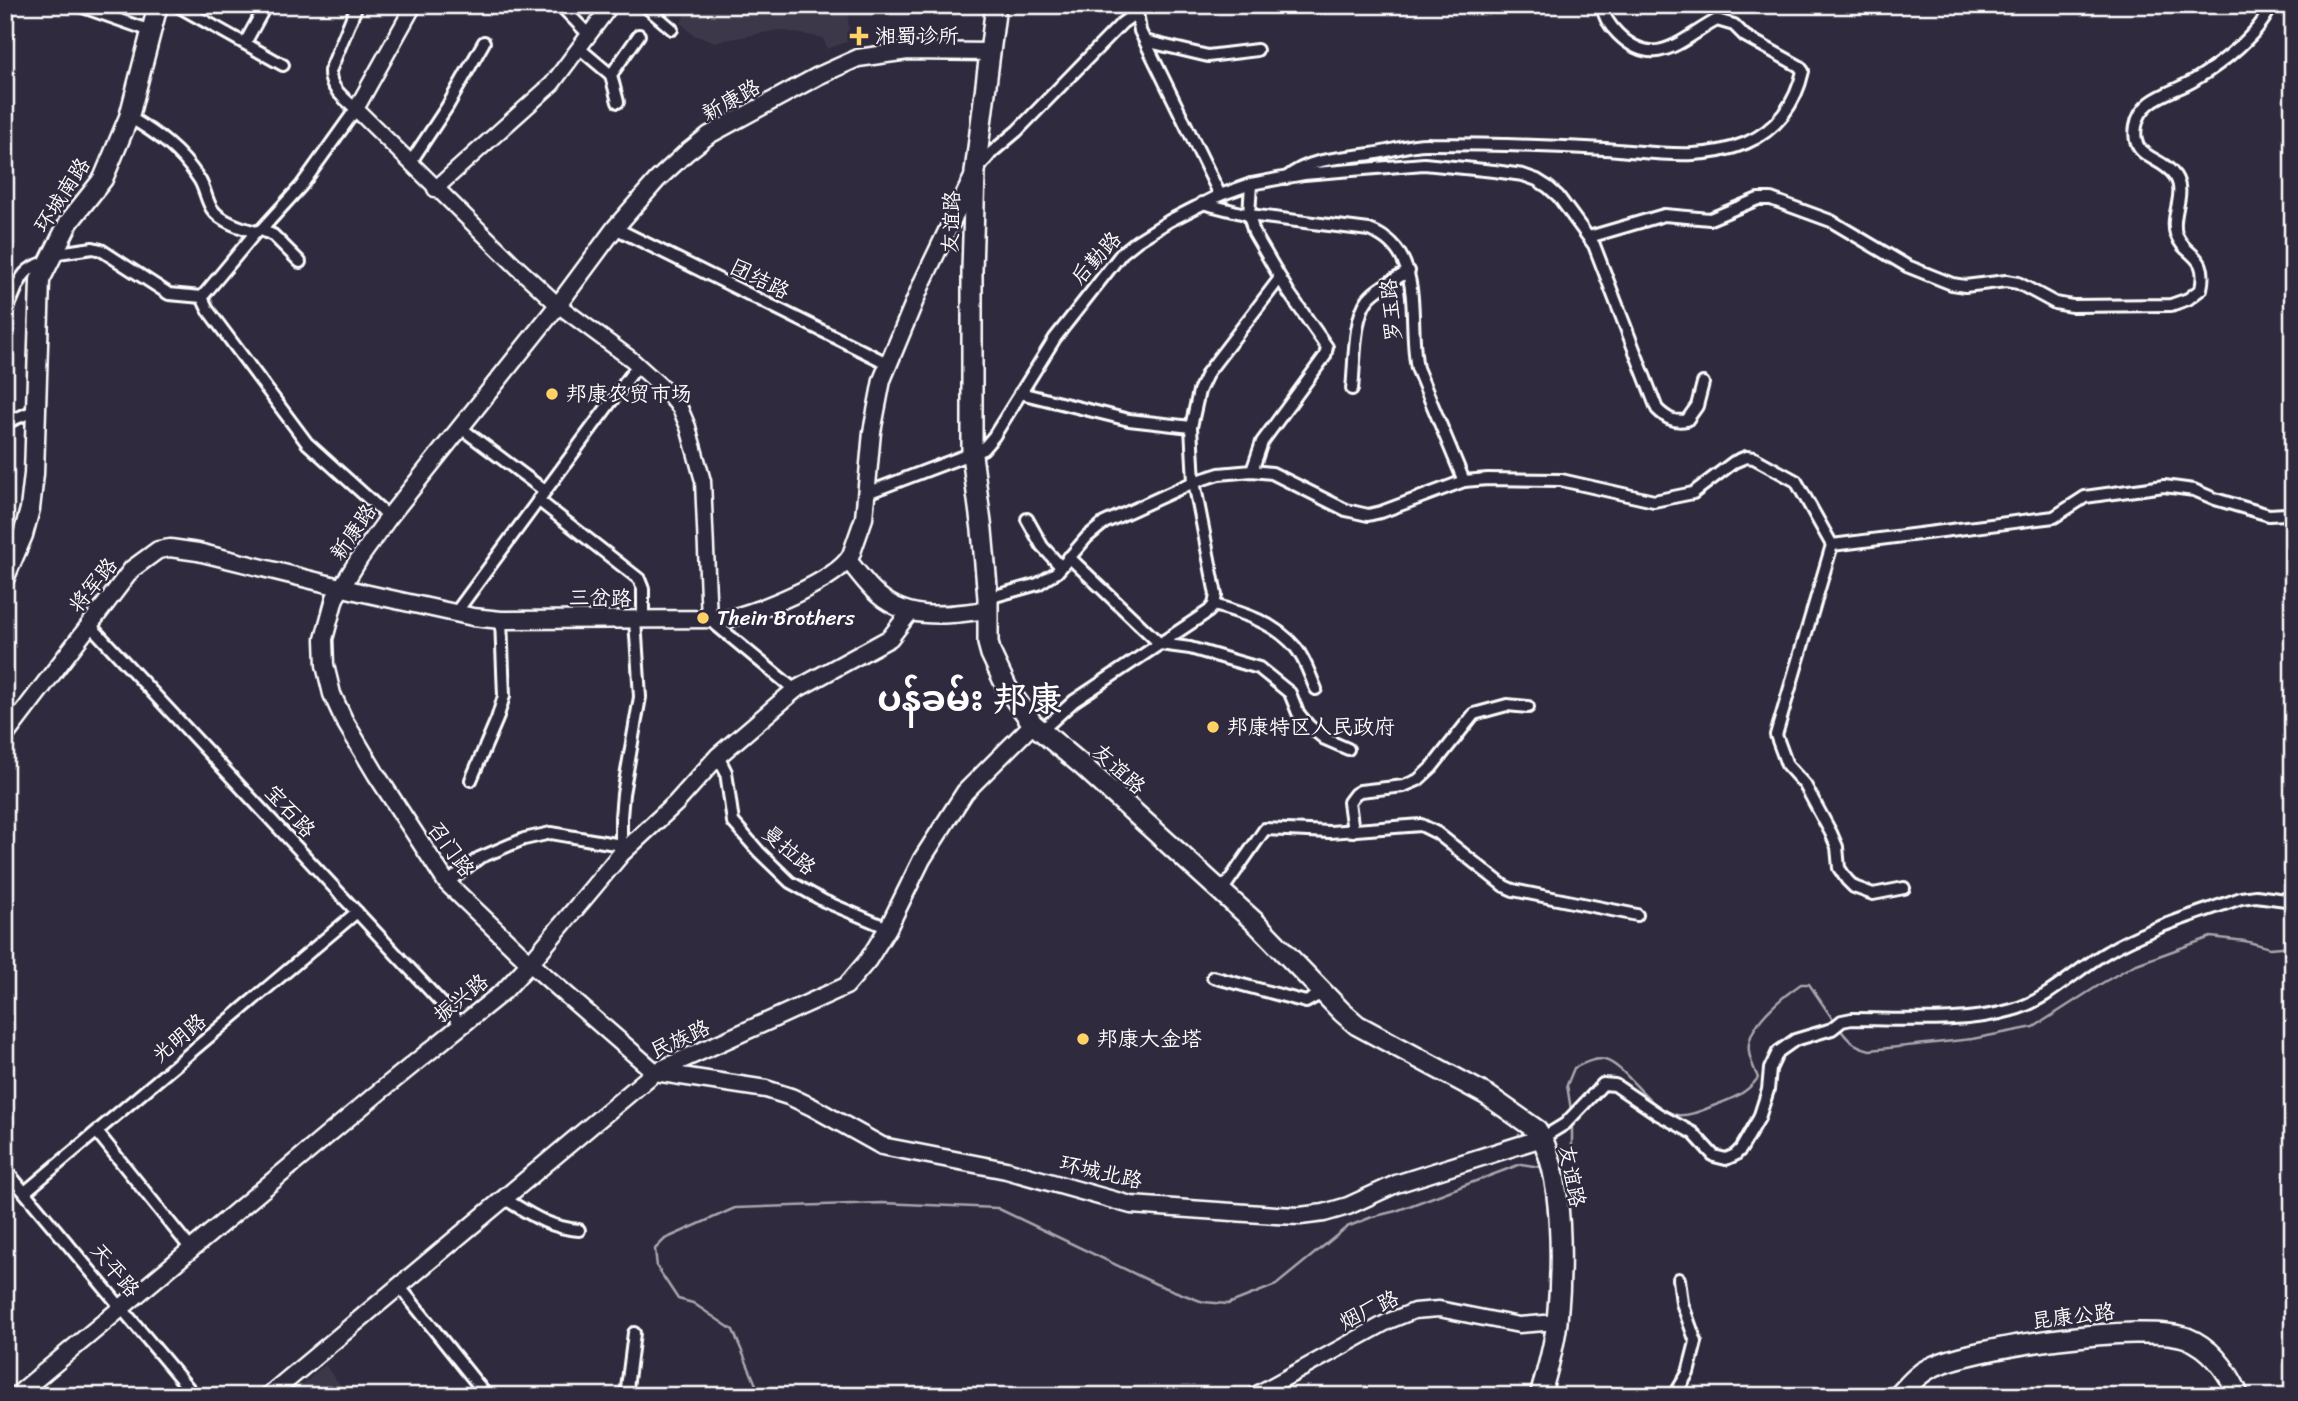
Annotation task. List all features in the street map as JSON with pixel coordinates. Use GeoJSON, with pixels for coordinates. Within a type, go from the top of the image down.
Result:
{"type":"FeatureCollection","features":[{"type":"Feature","properties":{"kind":"highway","name":"友谊路"},"geometry":{"type":"LineString","coordinates":[[996,5],[975,172],[972,271],[972,455],[982,530],[988,643],[996,668],[1019,706],[1037,728],[1222,891],[1357,1025],[1487,1095],[1517,1115],[1542,1138],[1551,1163],[1556,1192],[1560,1247],[1557,1322],[1540,1396]]}},
{"type":"Feature","properties":{"kind":"highway","name":"昆康公路"},"geometry":{"type":"LineString","coordinates":[[1898,1396],[1929,1368],[1970,1355],[2112,1333],[2149,1332],[2179,1336],[2202,1346],[2216,1358],[2239,1396]]}},
{"type":"Feature","properties":{"kind":"main road","name":"环城南路"},"geometry":{"type":"LineString","coordinates":[[5,577],[9,555],[23,535],[30,509],[34,474],[40,280],[69,222],[103,179],[129,117],[158,5]]}},
{"type":"Feature","properties":{"kind":"main road","name":"新康路"},"geometry":{"type":"LineString","coordinates":[[340,587],[389,517],[615,229],[657,180],[709,135],[818,76],[858,58],[908,51],[990,52]]}},
{"type":"Feature","properties":{"kind":"main road"},"geometry":{"type":"LineString","coordinates":[[975,172],[923,281],[877,400],[863,518],[848,560],[882,598],[909,613],[939,617],[988,604]]}},
{"type":"Feature","properties":{"kind":"main road","name":"将军路"},"geometry":{"type":"LineString","coordinates":[[5,736],[132,569],[158,550],[170,548],[198,552],[340,587]]}},
{"type":"Feature","properties":{"kind":"main road","name":"三岔路"},"geometry":{"type":"LineString","coordinates":[[340,587],[454,615],[501,620],[727,619],[747,614],[791,595],[823,578],[848,560]]}},
{"type":"Feature","properties":{"kind":"main road","name":"召门路"},"geometry":{"type":"LineString","coordinates":[[340,587],[324,639],[324,665],[332,694],[376,774],[447,883],[530,963],[655,1072]]}},
{"type":"Feature","properties":{"kind":"main road","name":"振兴路"},"geometry":{"type":"LineString","coordinates":[[16,1396],[504,990],[530,963],[621,850],[676,803],[718,756],[795,690],[890,638],[909,613]]}},
{"type":"Feature","properties":{"kind":"main road","name":"民族路"},"geometry":{"type":"LineString","coordinates":[[268,1396],[655,1072],[846,986],[868,960],[888,928],[922,859],[965,792],[1037,728]]}},
{"type":"Feature","properties":{"kind":"main road","name":"环城北路"},"geometry":{"type":"LineString","coordinates":[[655,1072],[766,1089],[812,1107],[882,1146],[1006,1170],[1130,1205],[1300,1216],[1324,1213],[1348,1206],[1396,1184],[1542,1138]]}},
{"type":"Feature","properties":{"kind":"street"},"geometry":{"type":"LineString","coordinates":[[77,5],[152,31]]}},
{"type":"Feature","properties":{"kind":"street"},"geometry":{"type":"LineString","coordinates":[[176,5],[283,65]]}},
{"type":"Feature","properties":{"kind":"street"},"geometry":{"type":"LineString","coordinates":[[244,43],[266,5]]}},
{"type":"Feature","properties":{"kind":"street"},"geometry":{"type":"LineString","coordinates":[[357,5],[330,71],[332,85],[435,189],[558,304],[638,365],[680,408],[699,461],[703,481],[709,619],[795,690]]}},
{"type":"Feature","properties":{"kind":"street"},"geometry":{"type":"LineString","coordinates":[[202,297],[258,231],[301,186],[356,109],[415,5]]}},
{"type":"Feature","properties":{"kind":"street"},"geometry":{"type":"LineString","coordinates":[[560,5],[589,35]]}},
{"type":"Feature","properties":{"kind":"street"},"geometry":{"type":"LineString","coordinates":[[435,189],[544,92],[611,5]]}},
{"type":"Feature","properties":{"kind":"street"},"geometry":{"type":"LineString","coordinates":[[643,5],[671,29]]}},
{"type":"Feature","properties":{"kind":"street"},"geometry":{"type":"LineString","coordinates":[[1286,178],[1307,164],[1424,143],[1605,149],[1691,155],[1721,150],[1746,143],[1770,130],[1788,110],[1799,89],[1803,71],[1799,66],[1745,36],[1734,24],[1717,20],[1669,49],[1649,51],[1624,39],[1612,28],[1603,13],[1602,5]]}},
{"type":"Feature","properties":{"kind":"street"},"geometry":{"type":"LineString","coordinates":[[1589,237],[1664,215],[1710,219],[1758,199],[1771,199],[1831,221],[1908,266],[1952,284],[1965,286],[2006,281],[2018,283],[2055,303],[2073,306],[2171,304],[2188,299],[2201,289],[2203,271],[2198,260],[2176,234],[2179,186],[2170,171],[2139,150],[2135,144],[2136,126],[2139,116],[2153,100],[2195,80],[2248,39],[2263,22],[2272,5]]}},
{"type":"Feature","properties":{"kind":"street"},"geometry":{"type":"LineString","coordinates":[[975,172],[1136,9],[1145,41],[1220,195]]}},
{"type":"Feature","properties":{"kind":"street"},"geometry":{"type":"LineString","coordinates":[[611,75],[639,36]]}},
{"type":"Feature","properties":{"kind":"street"},"geometry":{"type":"LineString","coordinates":[[1145,41],[1208,56],[1257,50]]}},
{"type":"Feature","properties":{"kind":"street"},"geometry":{"type":"LineString","coordinates":[[410,163],[447,107],[484,42]]}},
{"type":"Feature","properties":{"kind":"street"},"geometry":{"type":"LineString","coordinates":[[579,48],[611,75],[618,102]]}},
{"type":"Feature","properties":{"kind":"street"},"geometry":{"type":"LineString","coordinates":[[129,117],[159,134],[181,156],[201,180],[213,210],[235,225],[273,235],[300,262]]}},
{"type":"Feature","properties":{"kind":"street","name":"后勤路"},"geometry":{"type":"LineString","coordinates":[[867,493],[972,455],[988,444],[1055,338],[1122,253],[1137,241],[1169,220],[1220,195],[1251,184],[1304,174],[1424,164],[1449,165],[1523,175],[1548,187],[1569,209],[1589,237],[1602,262],[1657,409],[1670,420],[1687,420],[1697,406],[1703,383]]}},
{"type":"Feature","properties":{"kind":"street"},"geometry":{"type":"LineString","coordinates":[[1251,184],[1249,215],[1254,233],[1280,278],[1327,348],[1327,352],[1262,442],[1252,471]]}},
{"type":"Feature","properties":{"kind":"street","name":"罗玉路"},"geometry":{"type":"LineString","coordinates":[[1202,203],[1249,215],[1369,230],[1383,235],[1392,243],[1409,271],[1417,368],[1464,481]]}},
{"type":"Feature","properties":{"kind":"street","name":"团结路"},"geometry":{"type":"LineString","coordinates":[[615,229],[889,364]]}},
{"type":"Feature","properties":{"kind":"street"},"geometry":{"type":"LineString","coordinates":[[5,313],[23,275],[34,265],[50,258],[93,248],[101,250],[169,294],[202,297]]}},
{"type":"Feature","properties":{"kind":"street"},"geometry":{"type":"LineString","coordinates":[[1352,389],[1360,315],[1375,292],[1409,271]]}},
{"type":"Feature","properties":{"kind":"street"},"geometry":{"type":"LineString","coordinates":[[1037,728],[1209,611],[1213,605],[1216,595],[1194,482],[1191,427],[1199,391],[1208,372],[1280,278]]}},
{"type":"Feature","properties":{"kind":"street"},"geometry":{"type":"LineString","coordinates":[[202,297],[208,310],[307,443],[389,517]]}},
{"type":"Feature","properties":{"kind":"street"},"geometry":{"type":"LineString","coordinates":[[454,615],[638,365]]}},
{"type":"Feature","properties":{"kind":"street"},"geometry":{"type":"LineString","coordinates":[[1020,393],[1129,420],[1191,427]]}},
{"type":"Feature","properties":{"kind":"street"},"geometry":{"type":"LineString","coordinates":[[5,422],[36,410]]}},
{"type":"Feature","properties":{"kind":"street"},"geometry":{"type":"LineString","coordinates":[[447,883],[479,858],[524,839],[551,833],[621,850],[623,794],[640,697],[639,620],[643,589],[639,579],[461,428]]}},
{"type":"Feature","properties":{"kind":"street"},"geometry":{"type":"LineString","coordinates":[[988,604],[1038,584],[1061,567],[1087,537],[1104,523],[1194,482],[1219,474],[1252,471],[1272,473],[1346,510],[1368,515],[1464,481],[1488,479],[1561,480],[1654,501],[1693,493],[1734,462],[1745,457],[1754,457],[1796,481],[1832,545],[1776,735],[1787,765],[1805,785],[1832,833],[1837,847],[1839,868],[1847,880],[1854,887],[1873,894],[1904,888]]}},
{"type":"Feature","properties":{"kind":"street"},"geometry":{"type":"LineString","coordinates":[[1832,545],[2054,517],[2085,497],[2164,486],[2194,490],[2269,515],[2286,514],[2293,510]]}},
{"type":"Feature","properties":{"kind":"street"},"geometry":{"type":"LineString","coordinates":[[1027,519],[1042,546],[1061,567]]}},
{"type":"Feature","properties":{"kind":"street"},"geometry":{"type":"LineString","coordinates":[[1069,557],[1160,644],[1190,648],[1259,668],[1290,693],[1298,713],[1309,726],[1325,739],[1348,749]]}},
{"type":"Feature","properties":{"kind":"street"},"geometry":{"type":"LineString","coordinates":[[1213,605],[1245,614],[1273,627],[1297,649],[1316,689]]}},
{"type":"Feature","properties":{"kind":"street"},"geometry":{"type":"LineString","coordinates":[[471,780],[504,696],[501,620]]}},
{"type":"Feature","properties":{"kind":"street","name":"宝石路"},"geometry":{"type":"LineString","coordinates":[[89,624],[462,1025]]}},
{"type":"Feature","properties":{"kind":"street"},"geometry":{"type":"LineString","coordinates":[[1353,831],[1349,802],[1354,794],[1404,786],[1418,779],[1432,767],[1474,714],[1507,705],[1528,707]]}},
{"type":"Feature","properties":{"kind":"street","name":"曼拉路"},"geometry":{"type":"LineString","coordinates":[[718,756],[726,772],[733,822],[759,852],[790,882],[824,901],[888,928]]}},
{"type":"Feature","properties":{"kind":"street"},"geometry":{"type":"LineString","coordinates":[[1222,891],[1265,829],[1353,831],[1421,825],[1513,890],[1637,915]]}},
{"type":"Feature","properties":{"kind":"street"},"geometry":{"type":"LineString","coordinates":[[1542,1138],[1565,1124],[1604,1084],[1615,1085],[1658,1114],[1693,1133],[1714,1156],[1726,1159],[1741,1149],[1759,1118],[1768,1090],[1770,1069],[1778,1052],[1795,1040],[1832,1029],[1842,1021],[1852,1019],[1951,1019],[2010,1011],[2051,992],[2104,953],[2124,942],[2241,898],[2256,896],[2293,901]]}},
{"type":"Feature","properties":{"kind":"street","name":"光明路"},"geometry":{"type":"LineString","coordinates":[[25,1192],[357,912]]}},
{"type":"Feature","properties":{"kind":"street"},"geometry":{"type":"LineString","coordinates":[[1213,977],[1306,1002],[1322,993]]}},
{"type":"Feature","properties":{"kind":"street"},"geometry":{"type":"LineString","coordinates":[[97,1132],[191,1249]]}},
{"type":"Feature","properties":{"kind":"street","name":"天平路"},"geometry":{"type":"LineString","coordinates":[[5,1169],[195,1396]]}},
{"type":"Feature","properties":{"kind":"street"},"geometry":{"type":"LineString","coordinates":[[505,1199],[543,1222],[560,1229],[579,1230]]}},
{"type":"Feature","properties":{"kind":"street"},"geometry":{"type":"LineString","coordinates":[[1674,1396],[1688,1373],[1696,1342],[1682,1303],[1679,1279]]}},
{"type":"Feature","properties":{"kind":"street"},"geometry":{"type":"LineString","coordinates":[[400,1287],[487,1396]]}},
{"type":"Feature","properties":{"kind":"street","name":"烟厂路"},"geometry":{"type":"LineString","coordinates":[[1253,1396],[1389,1321],[1414,1311],[1439,1310],[1519,1325],[1557,1322]]}},
{"type":"Feature","properties":{"kind":"street"},"geometry":{"type":"LineString","coordinates":[[626,1396],[635,1333]]}},
{"type":"Feature","properties":{"kind":"shaded area"},"geometry":{"type":"Polygon","coordinates":[[[688,5],[848,5],[849,41],[827,49],[823,38],[779,30],[716,42],[693,35],[681,23],[688,5]]]}},
{"type":"Feature","properties":{"kind":"shaded area"},"geometry":{"type":"Polygon","coordinates":[[[325,1365],[349,1396],[289,1396],[325,1365]]]}},
{"type":"Feature","properties":{"kind":"waterway"},"geometry":{"type":"LineString","coordinates":[[1838,1026],[1851,1042],[1870,1050],[1972,1039],[2034,1027],[2134,965],[2211,937],[2245,941],[2270,948],[2293,946]]}},
{"type":"Feature","properties":{"kind":"waterway"},"geometry":{"type":"LineString","coordinates":[[1571,1110],[1567,1085],[1574,1068],[1597,1059],[1614,1064],[1657,1105],[1677,1115],[1696,1113],[1738,1095],[1758,1078],[1749,1052],[1753,1032],[1766,1013],[1801,984],[1809,984],[1834,1021]]}},
{"type":"Feature","properties":{"kind":"waterway"},"geometry":{"type":"LineString","coordinates":[[1570,1157],[1572,1128]]}},
{"type":"Feature","properties":{"kind":"waterway"},"geometry":{"type":"LineString","coordinates":[[758,1396],[759,1392],[733,1330],[693,1303],[678,1299],[657,1267],[655,1249],[665,1239],[735,1208],[882,1203],[997,1208],[1156,1284],[1203,1302],[1228,1304],[1276,1285],[1347,1227],[1521,1164],[1540,1167]]}},
{"type":"Feature","properties":{"kind":"place","name":"湘蜀诊所"},"geometry":{"type":"Point","coordinates":[859,36]}},
{"type":"Feature","properties":{"kind":"place","name":"邦康农贸市场"},"geometry":{"type":"Point","coordinates":[552,394]}},
{"type":"Feature","properties":{"kind":"place","name":"Thein Brothers"},"geometry":{"type":"Point","coordinates":[703,618]}},
{"type":"Feature","properties":{"kind":"place","name":"邦康特区人民政府"},"geometry":{"type":"Point","coordinates":[1213,727]}},
{"type":"Feature","properties":{"kind":"place","name":"邦康大金塔"},"geometry":{"type":"Point","coordinates":[1083,1039]}},
{"type":"Feature","properties":{"kind":"district","name":"ပန်ခမ်း 邦康"},"geometry":{"type":"Point","coordinates":[970,699]}}]}
